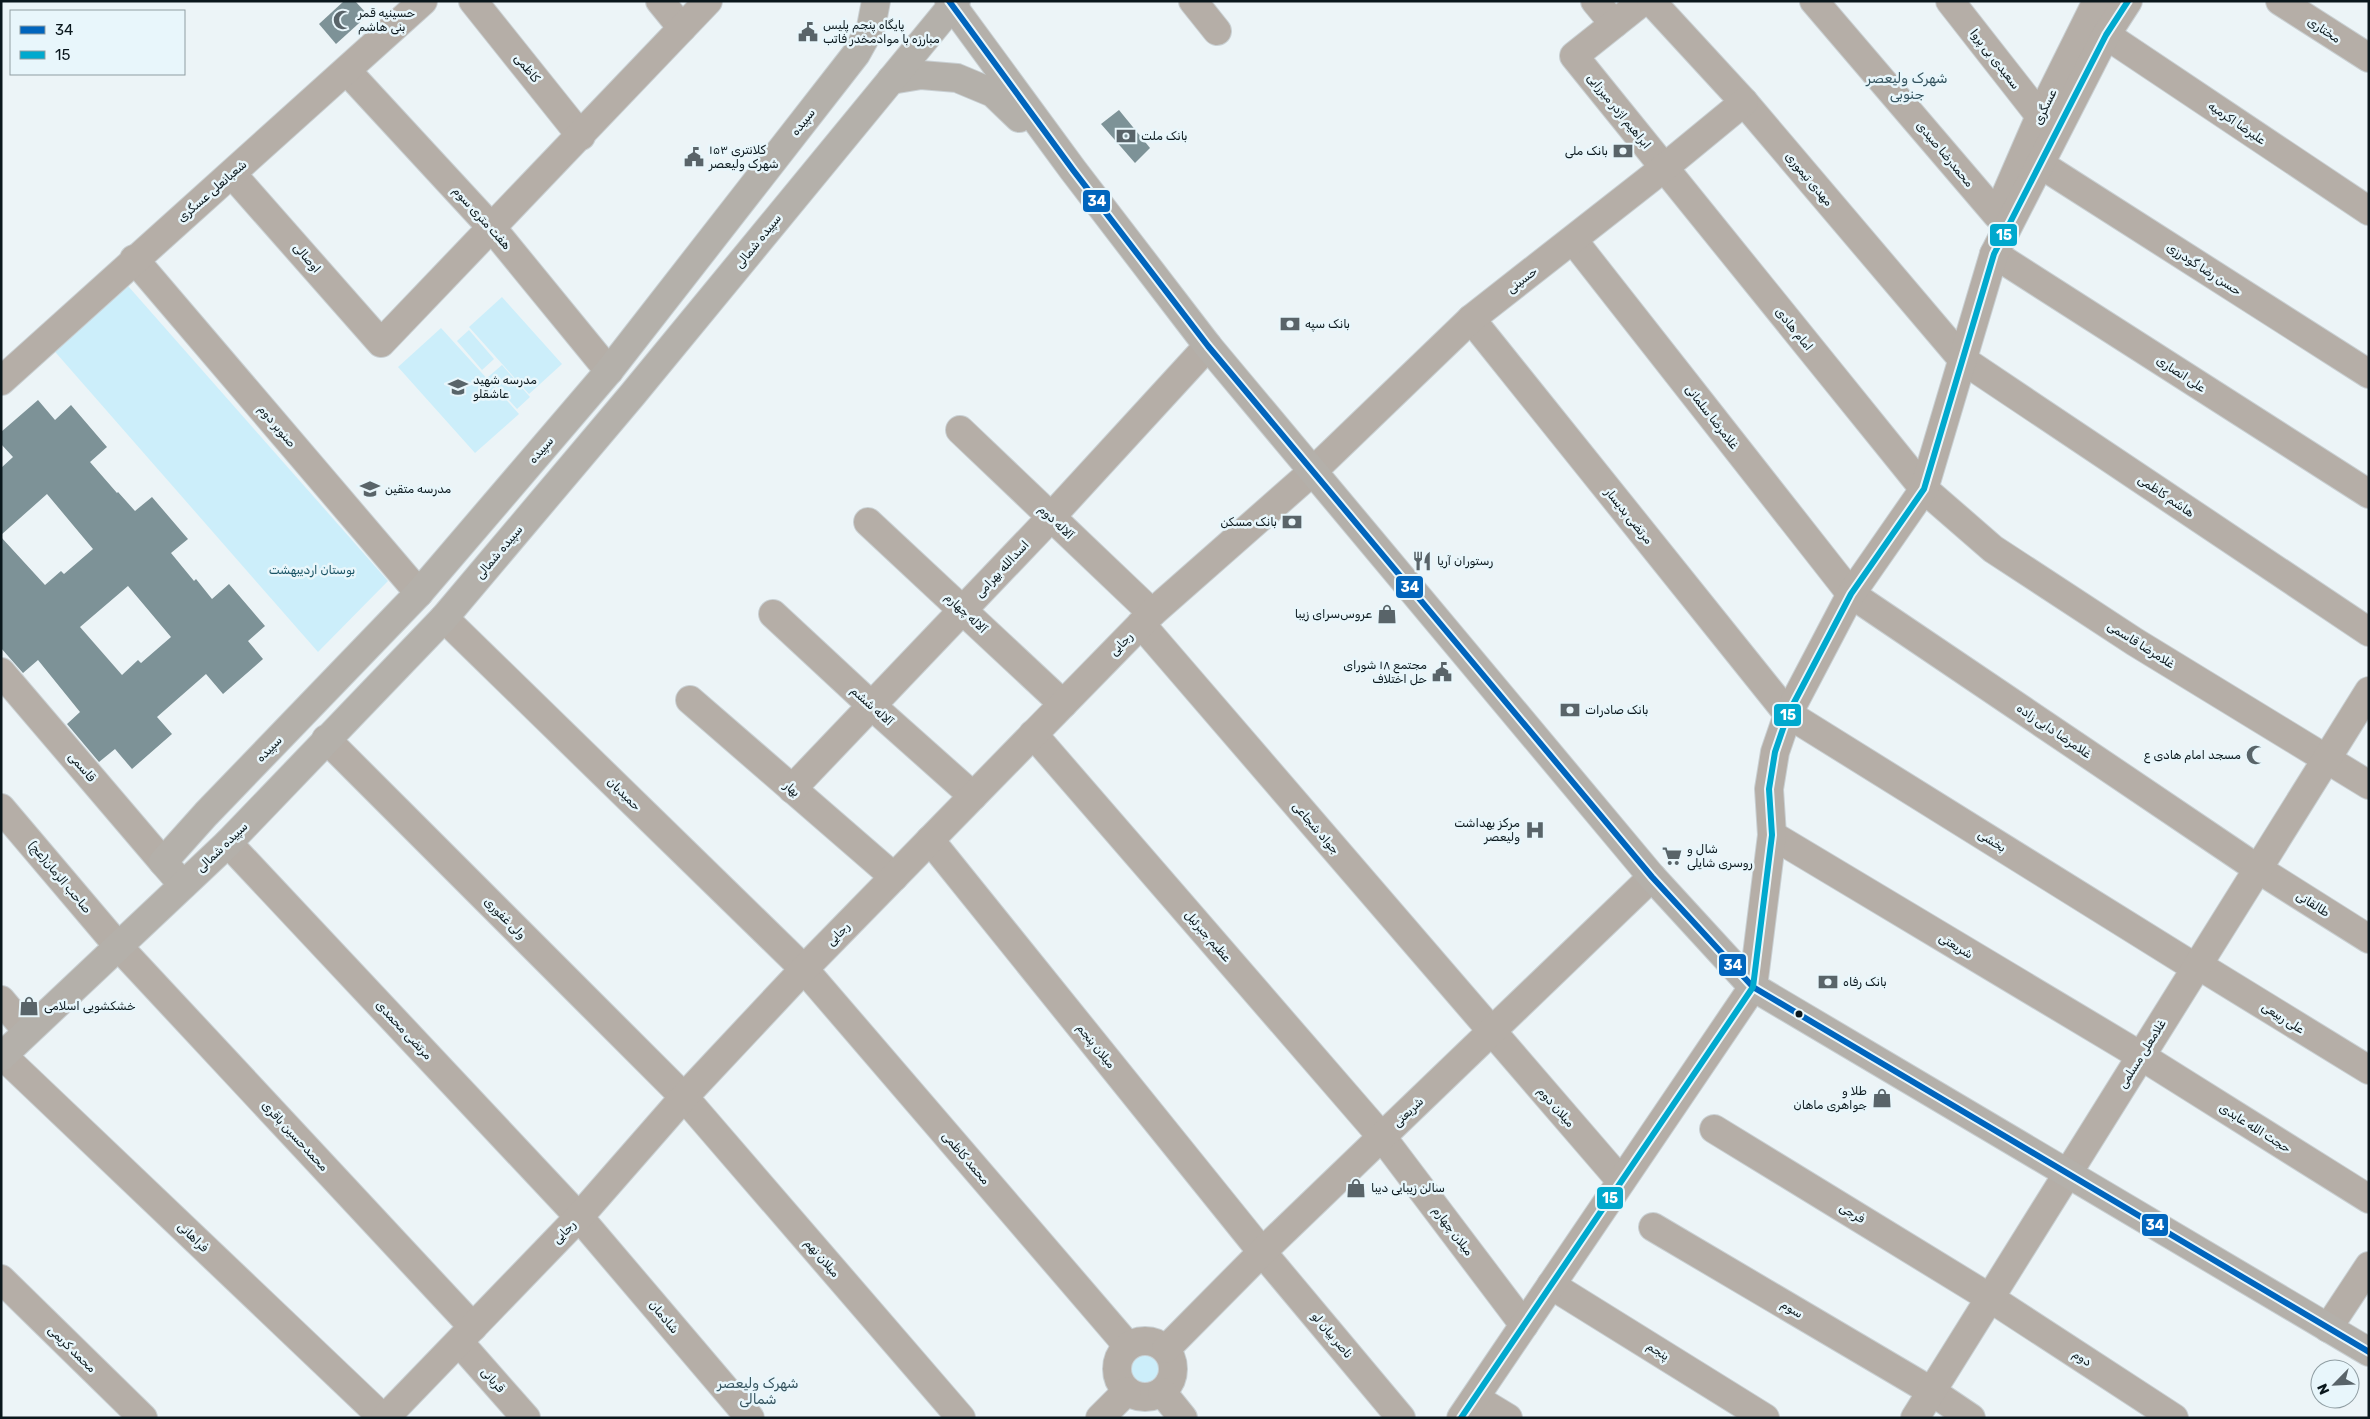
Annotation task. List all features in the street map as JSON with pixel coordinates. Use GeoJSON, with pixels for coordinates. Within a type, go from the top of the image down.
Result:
{"type":"FeatureCollection","features":[{"type":"Feature","properties":{"kind":"main road","name":"سپیده"},"geometry":{"type":"LineString","coordinates":[[163,862],[206,814],[419,593],[609,371],[856,54],[871,27],[876,3]]}},
{"type":"Feature","properties":{"kind":"main road","name":"سپیده شمالی"},"geometry":{"type":"LineString","coordinates":[[2,1057],[228,843],[444,618],[686,329],[952,3]]}},
{"type":"Feature","properties":{"kind":"main road"},"geometry":{"type":"LineString","coordinates":[[952,3],[1072,170],[1208,346],[1652,877],[1752,987],[2369,1352]]}},
{"type":"Feature","properties":{"kind":"main road"},"geometry":{"type":"LineString","coordinates":[[891,80],[921,75],[957,78],[993,93],[1072,170]]}},
{"type":"Feature","properties":{"kind":"main road"},"geometry":{"type":"LineString","coordinates":[[659,306],[686,329]]}},
{"type":"Feature","properties":{"kind":"main road"},"geometry":{"type":"LineString","coordinates":[[508,488],[533,511]]}},
{"type":"Feature","properties":{"kind":"main road"},"geometry":{"type":"LineString","coordinates":[[163,862],[183,885]]}},
{"type":"Feature","properties":{"kind":"street","name":"شعبانعلی عسگری"},"geometry":{"type":"LineString","coordinates":[[1,381],[134,259],[232,174],[423,1]]}},
{"type":"Feature","properties":{"kind":"street","name":"کاظمی"},"geometry":{"type":"LineString","coordinates":[[473,1],[581,136]]}},
{"type":"Feature","properties":{"kind":"street"},"geometry":{"type":"LineString","coordinates":[[660,1],[682,28]]}},
{"type":"Feature","properties":{"kind":"street"},"geometry":{"type":"LineString","coordinates":[[492,228],[708,1]]}},
{"type":"Feature","properties":{"kind":"street"},"geometry":{"type":"LineString","coordinates":[[1193,1],[1217,32]]}},
{"type":"Feature","properties":{"kind":"street"},"geometry":{"type":"LineString","coordinates":[[1595,1],[1614,24],[1643,1]]}},
{"type":"Feature","properties":{"kind":"street","name":"مهدی تیموری"},"geometry":{"type":"LineString","coordinates":[[1651,1],[1744,102],[1963,360]]}},
{"type":"Feature","properties":{"kind":"street","name":"محمدرضا صیدی"},"geometry":{"type":"LineString","coordinates":[[1814,1],[1997,215]]}},
{"type":"Feature","properties":{"kind":"street","name":"سعیدی بی پروا"},"geometry":{"type":"LineString","coordinates":[[1950,1],[2040,116]]}},
{"type":"Feature","properties":{"kind":"street"},"geometry":{"type":"LineString","coordinates":[[1508,1418],[1468,1408],[1752,987],[1772,835],[1769,789],[1775,752],[1788,714],[1851,594],[1924,489],[1994,254],[2106,35],[2128,1]]}},
{"type":"Feature","properties":{"kind":"street","name":"مختاری"},"geometry":{"type":"LineString","coordinates":[[2280,1],[2369,58]]}},
{"type":"Feature","properties":{"kind":"street","name":"عسگری"},"geometry":{"type":"LineString","coordinates":[[1997,215],[2092,3]]}},
{"type":"Feature","properties":{"kind":"street","name":"ابراهیم اژدر میرزایی"},"geometry":{"type":"LineString","coordinates":[[1614,24],[1574,56],[1665,167]]}},
{"type":"Feature","properties":{"kind":"street","name":"علیرضا اکرمیه"},"geometry":{"type":"LineString","coordinates":[[2106,35],[2369,211]]}},
{"type":"Feature","properties":{"kind":"street","name":"هفت متری سوم"},"geometry":{"type":"LineString","coordinates":[[347,71],[492,228],[609,371]]}},
{"type":"Feature","properties":{"kind":"street","name":"حسینی"},"geometry":{"type":"LineString","coordinates":[[1312,472],[1471,319],[1665,167],[1744,102]]}},
{"type":"Feature","properties":{"kind":"street","name":"حسن رضا گودرزی"},"geometry":{"type":"LineString","coordinates":[[2040,164],[2369,374]]}},
{"type":"Feature","properties":{"kind":"street","name":"امام هادی"},"geometry":{"type":"LineString","coordinates":[[1665,167],[1924,489]]}},
{"type":"Feature","properties":{"kind":"street","name":"اوصالی"},"geometry":{"type":"LineString","coordinates":[[232,174],[381,343],[492,228]]}},
{"type":"Feature","properties":{"kind":"street","name":"غلامرضا سلمانی"},"geometry":{"type":"LineString","coordinates":[[1573,240],[1851,594]]}},
{"type":"Feature","properties":{"kind":"street","name":"علی انصاری"},"geometry":{"type":"LineString","coordinates":[[1994,254],[2369,494]]}},
{"type":"Feature","properties":{"kind":"street","name":"صنوبر دوم"},"geometry":{"type":"LineString","coordinates":[[134,259],[419,593]]}},
{"type":"Feature","properties":{"kind":"street","name":"مرتضی بدیسار"},"geometry":{"type":"LineString","coordinates":[[1471,319],[1788,714]]}},
{"type":"Feature","properties":{"kind":"street","name":"اسدالله بهرامی"},"geometry":{"type":"LineString","coordinates":[[792,789],[964,610],[1208,346]]}},
{"type":"Feature","properties":{"kind":"street","name":"هاشم کاظمی"},"geometry":{"type":"LineString","coordinates":[[1963,360],[2369,632]]}},
{"type":"Feature","properties":{"kind":"street","name":"آلاله دوم"},"geometry":{"type":"LineString","coordinates":[[960,430],[1051,517],[1147,618]]}},
{"type":"Feature","properties":{"kind":"street","name":"رجایی"},"geometry":{"type":"LineString","coordinates":[[384,1418],[579,1217],[684,1097],[804,970],[1147,618],[1312,472]]}},
{"type":"Feature","properties":{"kind":"street","name":"غلامرضا قاسمی"},"geometry":{"type":"LineString","coordinates":[[1924,489],[1993,549],[2135,642],[2369,785]]}},
{"type":"Feature","properties":{"kind":"street","name":"آلاله چهارم"},"geometry":{"type":"LineString","coordinates":[[868,522],[1063,704]]}},
{"type":"Feature","properties":{"kind":"street","name":"غلامرضا دایی زاده"},"geometry":{"type":"LineString","coordinates":[[1851,594],[2258,869]]}},
{"type":"Feature","properties":{"kind":"street","name":"آلاله ششم"},"geometry":{"type":"LineString","coordinates":[[773,614],[973,796]]}},
{"type":"Feature","properties":{"kind":"street","name":"حمیدیان"},"geometry":{"type":"LineString","coordinates":[[444,618],[804,970]]}},
{"type":"Feature","properties":{"kind":"street","name":"جواد شجاعی"},"geometry":{"type":"LineString","coordinates":[[1147,618],[1492,1032]]}},
{"type":"Feature","properties":{"kind":"street","name":"قاسمی"},"geometry":{"type":"LineString","coordinates":[[1,672],[163,862]]}},
{"type":"Feature","properties":{"kind":"street","name":"غلامعلی مسلمی"},"geometry":{"type":"LineString","coordinates":[[1915,1418],[2369,691]]}},
{"type":"Feature","properties":{"kind":"street","name":"بهار"},"geometry":{"type":"LineString","coordinates":[[690,700],[894,877]]}},
{"type":"Feature","properties":{"kind":"street","name":"بخشی"},"geometry":{"type":"LineString","coordinates":[[1788,714],[2197,966]]}},
{"type":"Feature","properties":{"kind":"street","name":"عظیم جبرئیل"},"geometry":{"type":"LineString","coordinates":[[1034,734],[1382,1138]]}},
{"type":"Feature","properties":{"kind":"street","name":"ولی غفوری"},"geometry":{"type":"LineString","coordinates":[[326,739],[684,1097]]}},
{"type":"Feature","properties":{"kind":"street","name":"صاحب الزمان(عج)"},"geometry":{"type":"LineString","coordinates":[[1,808],[118,946]]}},
{"type":"Feature","properties":{"kind":"street","name":"شریعتی"},"geometry":{"type":"LineString","coordinates":[[1772,835],[2141,1056]]}},
{"type":"Feature","properties":{"kind":"street","name":"میلان پنجم"},"geometry":{"type":"LineString","coordinates":[[930,840],[1262,1252]]}},
{"type":"Feature","properties":{"kind":"street","name":"مرتضی محمدی"},"geometry":{"type":"LineString","coordinates":[[228,843],[579,1217]]}},
{"type":"Feature","properties":{"kind":"street","name":"طالقانی"},"geometry":{"type":"LineString","coordinates":[[2258,869],[2369,939]]}},
{"type":"Feature","properties":{"kind":"street","name":"شریعتی"},"geometry":{"type":"LineString","coordinates":[[1166,1349],[1262,1252],[1652,877]]}},
{"type":"Feature","properties":{"kind":"street","name":"محمدحسین باقری"},"geometry":{"type":"LineString","coordinates":[[118,946],[466,1334]]}},
{"type":"Feature","properties":{"kind":"street","name":"علی ربیعی"},"geometry":{"type":"LineString","coordinates":[[2197,966],[2369,1070]]}},
{"type":"Feature","properties":{"kind":"street","name":"محمد کاظمی"},"geometry":{"type":"LineString","coordinates":[[804,970],[1128,1346]]}},
{"type":"Feature","properties":{"kind":"street"},"geometry":{"type":"LineString","coordinates":[[1,1000],[27,1032]]}},
{"type":"Feature","properties":{"kind":"street","name":"میلان دوم"},"geometry":{"type":"LineString","coordinates":[[1492,1032],[1621,1181]]}},
{"type":"Feature","properties":{"kind":"street","name":"حجت الله عابدی"},"geometry":{"type":"LineString","coordinates":[[2141,1056],[2369,1200]]}},
{"type":"Feature","properties":{"kind":"street","name":"فراهانی"},"geometry":{"type":"LineString","coordinates":[[2,1057],[384,1418]]}},
{"type":"Feature","properties":{"kind":"street","name":"میلان نهم"},"geometry":{"type":"LineString","coordinates":[[684,1097],[961,1418]]}},
{"type":"Feature","properties":{"kind":"street","name":"فرجی"},"geometry":{"type":"LineString","coordinates":[[1714,1129],[1990,1298]]}},
{"type":"Feature","properties":{"kind":"street","name":"میلان چهارم"},"geometry":{"type":"LineString","coordinates":[[1382,1138],[1524,1325]]}},
{"type":"Feature","properties":{"kind":"street","name":"شادمان"},"geometry":{"type":"LineString","coordinates":[[579,1217],[750,1418]]}},
{"type":"Feature","properties":{"kind":"street","name":"سوم"},"geometry":{"type":"LineString","coordinates":[[1653,1226],[1931,1392],[1971,1418]]}},
{"type":"Feature","properties":{"kind":"street","name":"ناصر بیان لو"},"geometry":{"type":"LineString","coordinates":[[1262,1252],[1401,1418]]}},
{"type":"Feature","properties":{"kind":"street"},"geometry":{"type":"LineString","coordinates":[[2328,1328],[2369,1266]]}},
{"type":"Feature","properties":{"kind":"street","name":"محمد کریمی"},"geometry":{"type":"LineString","coordinates":[[1,1279],[143,1418]]}},
{"type":"Feature","properties":{"kind":"street","name":"پنجم"},"geometry":{"type":"LineString","coordinates":[[1551,1285],[1765,1418]]}},
{"type":"Feature","properties":{"kind":"street","name":"دوم"},"geometry":{"type":"LineString","coordinates":[[1990,1298],[2174,1418]]}},
{"type":"Feature","properties":{"kind":"street","name":"قربانی"},"geometry":{"type":"LineString","coordinates":[[466,1334],[526,1418]]}},
{"type":"Feature","properties":{"kind":"street"},"geometry":{"type":"LineString","coordinates":[[1143,1340],[1152,1341],[1166,1349],[1174,1367],[1169,1385],[1162,1392],[1144,1398],[1126,1391],[1120,1383],[1117,1363],[1121,1354],[1128,1346],[1143,1340]]}},
{"type":"Feature","properties":{"kind":"street"},"geometry":{"type":"LineString","coordinates":[[1100,1418],[1126,1391]]}},
{"type":"Feature","properties":{"kind":"street"},"geometry":{"type":"LineString","coordinates":[[1162,1392],[1183,1418]]}},
{"type":"Feature","properties":{"kind":"green space","name":"بوستان اردیبهشت"},"geometry":{"type":"Polygon","coordinates":[[[121,278],[388,581],[318,652],[50,346],[121,278]]]}},
{"type":"Feature","properties":{"kind":"green space"},"geometry":{"type":"Polygon","coordinates":[[[502,297],[562,364],[529,394],[469,327],[502,297]]]}},
{"type":"Feature","properties":{"kind":"green space"},"geometry":{"type":"Polygon","coordinates":[[[441,328],[519,414],[475,453],[398,367],[441,328]]]}},
{"type":"Feature","properties":{"kind":"green space"},"geometry":{"type":"Polygon","coordinates":[[[469,330],[494,359],[482,370],[457,341],[469,330]]]}},
{"type":"Feature","properties":{"kind":"green space"},"geometry":{"type":"Polygon","coordinates":[[[502,365],[530,397],[517,409],[488,377],[502,365]]]}},
{"type":"Feature","properties":{"kind":"green space"},"geometry":{"type":"Polygon","coordinates":[[[1140,1344],[1150,1344],[1162,1351],[1169,1363],[1169,1373],[1162,1385],[1150,1392],[1140,1392],[1132,1388],[1125,1381],[1121,1373],[1121,1363],[1125,1355],[1132,1348],[1140,1344]]]}},
{"type":"Feature","properties":{"kind":"building","name":"حسینیه قمر بنی هاشم"},"geometry":{"type":"Polygon","coordinates":[[[344,1],[355,1],[368,15],[336,44],[319,24],[344,1]]]}},
{"type":"Feature","properties":{"kind":"building","name":"بانک ملت"},"geometry":{"type":"Polygon","coordinates":[[[1119,110],[1150,148],[1135,163],[1101,124],[1119,110]]]}},
{"type":"Feature","properties":{"kind":"building"},"geometry":{"type":"Polygon","coordinates":[[[38,400],[55,420],[71,405],[107,447],[90,462],[117,493],[135,511],[152,497],[188,539],[171,553],[194,581],[196,579],[212,599],[229,584],[265,626],[248,641],[263,659],[223,694],[206,674],[157,717],[172,734],[132,769],[115,749],[99,762],[67,724],[80,712],[38,660],[23,673],[1,648],[1,537],[45,585],[61,571],[64,574],[93,549],[47,494],[1,535],[1,468],[13,457],[1,444],[1,432],[38,400]],[[128,586],[80,627],[122,675],[138,660],[141,663],[171,637],[128,586]]]}},
{"type":"Feature","properties":{"kind":"transit line","name":"34"},"geometry":{"type":"LineString","coordinates":[[949,1],[1073,170],[1208,346],[1652,877],[1753,987],[2369,1352]]}},
{"type":"Feature","properties":{"kind":"transit line","name":"15"},"geometry":{"type":"LineString","coordinates":[[1461,1418],[1753,987],[1772,835],[1769,789],[1775,752],[1788,714],[1851,594],[1924,489],[1994,254],[2106,35],[2128,1]]}},
{"type":"Feature","properties":{"kind":"place","name":"حسینیه قمر بنی هاشم"},"geometry":{"type":"Point","coordinates":[343,20]}},
{"type":"Feature","properties":{"kind":"place","name":"پایگاه پنجم پلیس مبارزه با موادمخدر فاتب"},"geometry":{"type":"Point","coordinates":[808,32]}},
{"type":"Feature","properties":{"kind":"place","name":"بانک ملت"},"geometry":{"type":"Point","coordinates":[1126,136]}},
{"type":"Feature","properties":{"kind":"place","name":"بانک ملی"},"geometry":{"type":"Point","coordinates":[1623,151]}},
{"type":"Feature","properties":{"kind":"place","name":"کلانتری ۱۵۳ شهرک ولیعصر"},"geometry":{"type":"Point","coordinates":[694,157]}},
{"type":"Feature","properties":{"kind":"place","name":"بانک سپه"},"geometry":{"type":"Point","coordinates":[1290,324]}},
{"type":"Feature","properties":{"kind":"place","name":"مدرسه شهید عاشقلو"},"geometry":{"type":"Point","coordinates":[458,387]}},
{"type":"Feature","properties":{"kind":"place","name":"مدرسه متقین"},"geometry":{"type":"Point","coordinates":[370,489]}},
{"type":"Feature","properties":{"kind":"place","name":"بانک مسکن"},"geometry":{"type":"Point","coordinates":[1292,522]}},
{"type":"Feature","properties":{"kind":"place","name":"رستوران آریا"},"geometry":{"type":"Point","coordinates":[1422,561]}},
{"type":"Feature","properties":{"kind":"place","name":"عروس‌سرای زیبا"},"geometry":{"type":"Point","coordinates":[1387,614]}},
{"type":"Feature","properties":{"kind":"place","name":"مجتمع ۱۸ شورای حل اختلاف"},"geometry":{"type":"Point","coordinates":[1442,672]}},
{"type":"Feature","properties":{"kind":"place","name":"بانک صادرات"},"geometry":{"type":"Point","coordinates":[1570,710]}},
{"type":"Feature","properties":{"kind":"place","name":"مسجد امام هادی ع"},"geometry":{"type":"Point","coordinates":[2256,755]}},
{"type":"Feature","properties":{"kind":"place","name":"مرکز بهداشت ولیعصر"},"geometry":{"type":"Point","coordinates":[1535,830]}},
{"type":"Feature","properties":{"kind":"place","name":"شال و روسری شایلی"},"geometry":{"type":"Point","coordinates":[1672,856]}},
{"type":"Feature","properties":{"kind":"place","name":"بانک رفاه"},"geometry":{"type":"Point","coordinates":[1828,982]}},
{"type":"Feature","properties":{"kind":"place","name":"خشکشویی اسلامی"},"geometry":{"type":"Point","coordinates":[29,1006]}},
{"type":"Feature","properties":{"kind":"place","name":"طلا و جواهری ماهان"},"geometry":{"type":"Point","coordinates":[1882,1098]}},
{"type":"Feature","properties":{"kind":"place","name":"سالن زیبایی دیبا"},"geometry":{"type":"Point","coordinates":[1356,1188]}},
{"type":"Feature","properties":{"kind":"district","name":"شهرک ولیعصر جنوبی"},"geometry":{"type":"Point","coordinates":[1907,86]}},
{"type":"Feature","properties":{"kind":"district","name":"شهرک ولیعصر شمالی"},"geometry":{"type":"Point","coordinates":[758,1392]}}]}
